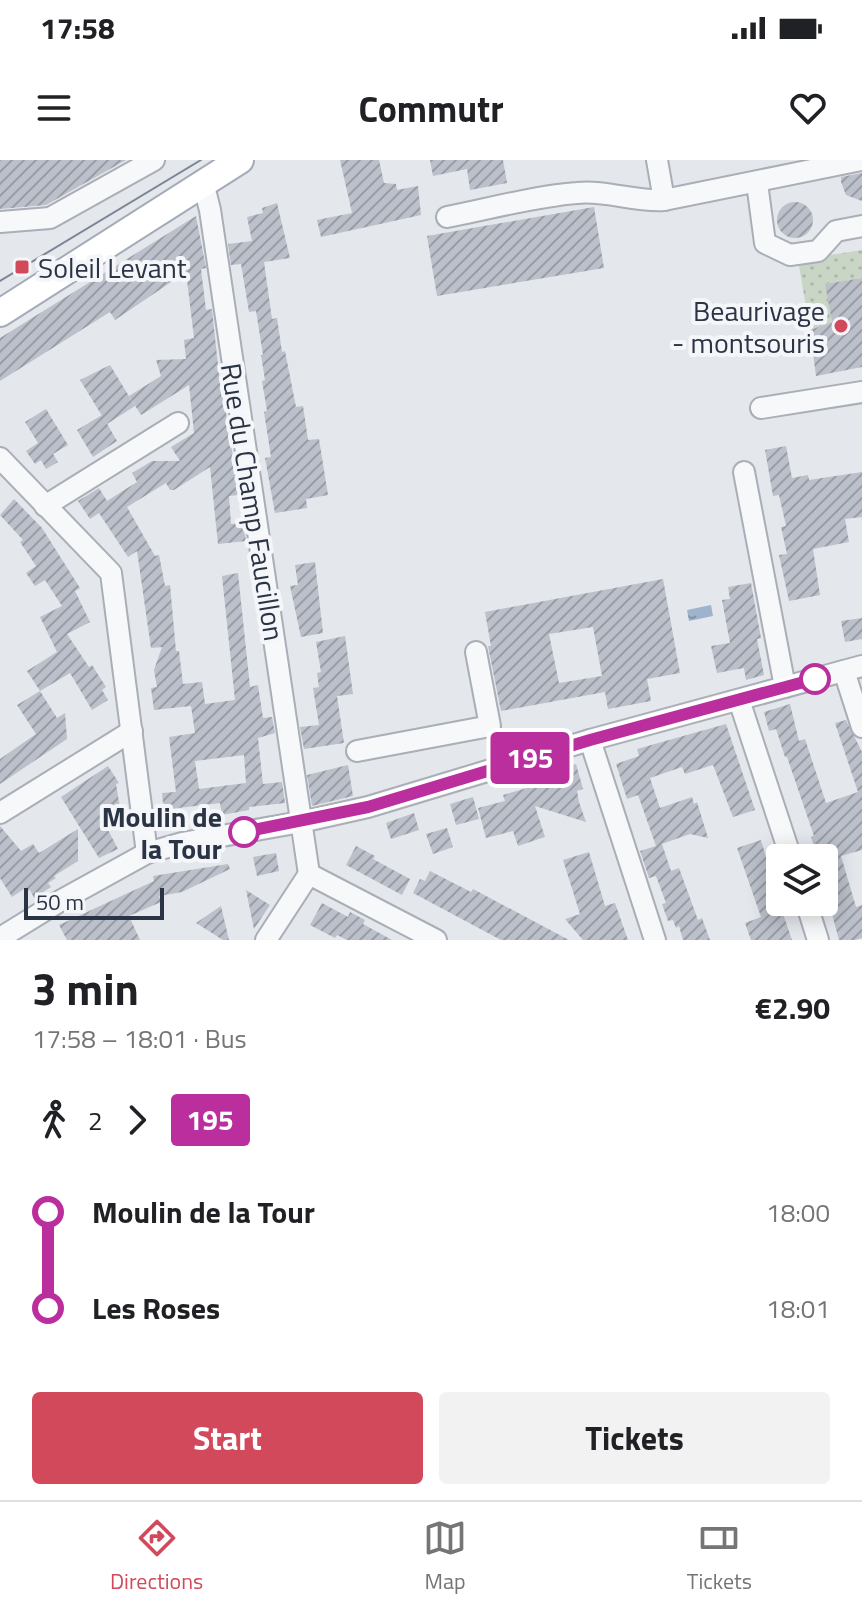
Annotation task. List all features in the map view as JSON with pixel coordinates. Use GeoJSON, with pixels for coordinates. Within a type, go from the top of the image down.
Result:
{"type":"FeatureCollection","features":[{"type":"Feature","properties":{"kind":"main road"},"geometry":{"type":"LineString","coordinates":[[0,313],[240,160]]}},
{"type":"Feature","properties":{"kind":"street"},"geometry":{"type":"LineString","coordinates":[[0,222],[50,218],[154,160]]}},
{"type":"Feature","properties":{"kind":"street"},"geometry":{"type":"LineString","coordinates":[[447,217],[577,193],[664,200],[861,160]]}},
{"type":"Feature","properties":{"kind":"street"},"geometry":{"type":"LineString","coordinates":[[658,167],[664,200]]}},
{"type":"Feature","properties":{"kind":"street","name":"Rue du Champ Faucillon"},"geometry":{"type":"LineString","coordinates":[[203,182],[210,210],[309,874]]}},
{"type":"Feature","properties":{"kind":"street"},"geometry":{"type":"LineString","coordinates":[[757,183],[765,243],[790,255],[818,251],[836,231],[862,226]]}},
{"type":"Feature","properties":{"kind":"street"},"geometry":{"type":"LineString","coordinates":[[761,408],[862,392]]}},
{"type":"Feature","properties":{"kind":"street"},"geometry":{"type":"LineString","coordinates":[[45,506],[178,423]]}},
{"type":"Feature","properties":{"kind":"street"},"geometry":{"type":"LineString","coordinates":[[3,469],[45,506],[111,573],[147,853]]}},
{"type":"Feature","properties":{"kind":"street"},"geometry":{"type":"LineString","coordinates":[[744,472],[785,687]]}},
{"type":"Feature","properties":{"kind":"street"},"geometry":{"type":"LineString","coordinates":[[357,751],[490,726],[476,652]]}},
{"type":"Feature","properties":{"kind":"street"},"geometry":{"type":"LineString","coordinates":[[0,938],[147,853],[182,843],[368,807],[590,740],[853,669],[862,727]]}},
{"type":"Feature","properties":{"kind":"street"},"geometry":{"type":"LineString","coordinates":[[739,700],[786,844]]}},
{"type":"Feature","properties":{"kind":"street"},"geometry":{"type":"LineString","coordinates":[[0,813],[132,731]]}},
{"type":"Feature","properties":{"kind":"street"},"geometry":{"type":"LineString","coordinates":[[590,740],[655,940]]}},
{"type":"Feature","properties":{"kind":"street"},"geometry":{"type":"LineString","coordinates":[[266,940],[309,874],[436,940]]}},
{"type":"Feature","properties":{"kind":"street"},"geometry":{"type":"LineString","coordinates":[[810,916],[818,940]]}},
{"type":"Feature","properties":{"kind":"green space"},"geometry":{"type":"Polygon","coordinates":[[[862,250],[862,278],[826,284],[832,322],[810,330],[798,260],[862,250]]]}},
{"type":"Feature","properties":{"kind":"water"},"geometry":{"type":"Polygon","coordinates":[[[711,605],[713,616],[689,621],[687,610],[711,605]]]}},
{"type":"Feature","properties":{"kind":"building"},"geometry":{"type":"Polygon","coordinates":[[[0,160],[126,160],[46,205],[0,209],[0,160]]]}},
{"type":"Feature","properties":{"kind":"building"},"geometry":{"type":"Polygon","coordinates":[[[340,160],[379,160],[384,183],[396,184],[397,190],[418,186],[421,215],[321,237],[317,220],[352,213],[340,160]]]}},
{"type":"Feature","properties":{"kind":"building"},"geometry":{"type":"Polygon","coordinates":[[[430,160],[503,160],[507,183],[470,190],[467,169],[433,176],[430,160]]]}},
{"type":"Feature","properties":{"kind":"building"},"geometry":{"type":"Polygon","coordinates":[[[862,173],[862,201],[846,195],[841,177],[862,173]]]}},
{"type":"Feature","properties":{"kind":"building"},"geometry":{"type":"Polygon","coordinates":[[[795,202],[808,207],[813,220],[808,233],[795,238],[782,233],[777,220],[782,207],[795,202]]]}},
{"type":"Feature","properties":{"kind":"building"},"geometry":{"type":"Polygon","coordinates":[[[277,203],[290,258],[264,262],[272,319],[277,318],[296,407],[303,406],[308,440],[319,439],[328,495],[306,499],[307,508],[275,513],[265,458],[271,457],[264,412],[267,411],[262,381],[265,380],[263,355],[256,311],[249,312],[241,264],[231,265],[228,244],[252,241],[247,217],[263,213],[262,208],[277,203]]]}},
{"type":"Feature","properties":{"kind":"building"},"geometry":{"type":"Polygon","coordinates":[[[594,207],[604,268],[437,296],[427,236],[594,207]]]}},
{"type":"Feature","properties":{"kind":"building"},"geometry":{"type":"Polygon","coordinates":[[[196,216],[206,268],[201,269],[206,310],[212,309],[221,394],[239,495],[229,496],[231,524],[243,523],[246,541],[218,544],[210,467],[174,490],[170,490],[166,483],[127,507],[155,556],[159,555],[165,586],[170,585],[176,651],[179,651],[183,684],[202,682],[205,704],[235,700],[222,576],[238,573],[250,687],[258,685],[263,718],[272,717],[275,733],[258,738],[263,784],[282,782],[285,803],[249,807],[249,810],[222,815],[220,803],[170,809],[163,803],[162,793],[176,792],[169,737],[195,733],[191,706],[154,710],[151,688],[157,687],[154,670],[162,647],[151,648],[137,551],[128,557],[99,513],[90,519],[78,501],[99,488],[107,501],[137,482],[132,473],[152,461],[180,461],[171,447],[194,433],[189,385],[141,415],[129,396],[161,376],[156,360],[186,359],[184,340],[194,338],[186,272],[115,320],[110,312],[0,381],[0,338],[196,216]],[[244,755],[195,761],[199,789],[246,783],[244,755]]]}},
{"type":"Feature","properties":{"kind":"building","name":"Beaurivage - montsouris"},"geometry":{"type":"Polygon","coordinates":[[[862,278],[862,367],[816,376],[810,330],[832,322],[825,284],[862,278]]]}},
{"type":"Feature","properties":{"kind":"building"},"geometry":{"type":"Polygon","coordinates":[[[110,365],[135,406],[107,424],[80,380],[110,365]]]}},
{"type":"Feature","properties":{"kind":"building"},"geometry":{"type":"Polygon","coordinates":[[[46,409],[68,445],[53,454],[58,462],[46,469],[41,460],[35,464],[26,451],[38,443],[25,422],[46,409]]]}},
{"type":"Feature","properties":{"kind":"building"},"geometry":{"type":"Polygon","coordinates":[[[102,415],[117,441],[93,457],[77,430],[102,415]]]}},
{"type":"Feature","properties":{"kind":"building"},"geometry":{"type":"Polygon","coordinates":[[[786,446],[792,478],[808,475],[809,480],[862,472],[862,517],[845,519],[849,542],[813,549],[820,595],[789,601],[779,555],[787,554],[781,527],[786,526],[779,495],[773,496],[765,450],[786,446]]]}},
{"type":"Feature","properties":{"kind":"building"},"geometry":{"type":"Polygon","coordinates":[[[14,499],[42,528],[80,588],[75,591],[90,622],[67,634],[106,687],[102,690],[108,700],[92,710],[70,673],[40,691],[27,671],[57,652],[40,617],[62,606],[45,580],[35,586],[26,573],[36,566],[20,542],[23,540],[0,515],[14,499]]]}},
{"type":"Feature","properties":{"kind":"building"},"geometry":{"type":"Polygon","coordinates":[[[315,562],[323,633],[301,637],[290,586],[298,585],[295,565],[315,562]]]}},
{"type":"Feature","properties":{"kind":"building"},"geometry":{"type":"Polygon","coordinates":[[[663,579],[680,673],[647,679],[651,701],[608,709],[605,692],[501,711],[488,646],[491,646],[485,612],[663,579]],[[593,627],[549,634],[559,683],[602,676],[593,627]]]}},
{"type":"Feature","properties":{"kind":"building"},"geometry":{"type":"Polygon","coordinates":[[[751,583],[764,675],[746,680],[744,668],[717,673],[711,646],[730,643],[722,600],[730,599],[728,587],[751,583]]]}},
{"type":"Feature","properties":{"kind":"building"},"geometry":{"type":"Polygon","coordinates":[[[862,618],[862,639],[845,642],[841,621],[862,618]]]}},
{"type":"Feature","properties":{"kind":"building"},"geometry":{"type":"Polygon","coordinates":[[[345,636],[353,694],[337,696],[344,743],[304,749],[300,727],[319,725],[313,688],[319,687],[317,673],[321,672],[316,642],[345,636]]]}},
{"type":"Feature","properties":{"kind":"building"},"geometry":{"type":"Polygon","coordinates":[[[40,691],[57,718],[65,713],[67,739],[0,784],[0,759],[36,734],[17,705],[40,691]]]}},
{"type":"Feature","properties":{"kind":"building"},"geometry":{"type":"Polygon","coordinates":[[[790,704],[799,741],[805,739],[826,803],[858,792],[835,723],[846,720],[862,752],[862,850],[841,856],[856,907],[862,905],[862,938],[839,940],[832,916],[838,916],[838,844],[813,844],[811,837],[814,836],[787,757],[776,729],[769,731],[764,712],[790,704]]]}},
{"type":"Feature","properties":{"kind":"building"},"geometry":{"type":"Polygon","coordinates":[[[726,724],[755,810],[733,817],[713,765],[685,774],[682,767],[650,778],[660,808],[692,797],[694,804],[697,802],[708,838],[690,834],[659,845],[662,844],[671,871],[679,868],[698,920],[702,918],[710,940],[683,940],[679,926],[676,928],[673,920],[668,921],[662,904],[666,903],[656,876],[649,878],[640,851],[656,846],[638,795],[627,799],[616,764],[639,756],[637,749],[726,724]]]}},
{"type":"Feature","properties":{"kind":"building"},"geometry":{"type":"Polygon","coordinates":[[[576,764],[583,789],[577,791],[586,822],[535,806],[545,837],[518,846],[513,831],[486,838],[478,808],[505,801],[503,795],[530,787],[527,778],[576,764]]]}},
{"type":"Feature","properties":{"kind":"building"},"geometry":{"type":"Polygon","coordinates":[[[348,765],[353,796],[312,806],[307,775],[348,765]]]}},
{"type":"Feature","properties":{"kind":"building"},"geometry":{"type":"Polygon","coordinates":[[[108,766],[119,783],[116,784],[121,814],[105,824],[118,849],[99,858],[61,797],[108,766]]]}},
{"type":"Feature","properties":{"kind":"building"},"geometry":{"type":"Polygon","coordinates":[[[473,797],[479,819],[456,825],[450,804],[473,797]]]}},
{"type":"Feature","properties":{"kind":"building"},"geometry":{"type":"Polygon","coordinates":[[[414,813],[419,830],[391,839],[386,823],[414,813]]]}},
{"type":"Feature","properties":{"kind":"building"},"geometry":{"type":"Polygon","coordinates":[[[0,826],[21,851],[33,844],[39,853],[78,829],[78,861],[54,876],[56,878],[48,883],[51,887],[34,898],[30,890],[26,892],[24,889],[12,897],[0,878],[0,826]]]}},
{"type":"Feature","properties":{"kind":"building"},"geometry":{"type":"Polygon","coordinates":[[[447,828],[453,847],[433,854],[426,834],[447,828]]]}},
{"type":"Feature","properties":{"kind":"building"},"geometry":{"type":"Polygon","coordinates":[[[761,840],[766,857],[766,916],[784,916],[792,940],[751,940],[745,923],[761,917],[737,848],[761,840]]]}},
{"type":"Feature","properties":{"kind":"building"},"geometry":{"type":"Polygon","coordinates":[[[356,846],[410,879],[402,895],[346,865],[356,846]]]}},
{"type":"Feature","properties":{"kind":"building"},"geometry":{"type":"Polygon","coordinates":[[[589,852],[605,906],[615,903],[628,940],[583,940],[565,919],[580,914],[563,860],[589,852]]]}},
{"type":"Feature","properties":{"kind":"building"},"geometry":{"type":"Polygon","coordinates":[[[276,853],[279,871],[257,876],[253,857],[276,853]]]}},
{"type":"Feature","properties":{"kind":"building"},"geometry":{"type":"Polygon","coordinates":[[[228,864],[230,869],[182,892],[159,896],[161,902],[129,916],[140,940],[67,940],[59,925],[154,881],[153,876],[228,864]]]}},
{"type":"Feature","properties":{"kind":"building"},"geometry":{"type":"Polygon","coordinates":[[[430,871],[471,892],[473,889],[569,940],[501,940],[413,893],[420,879],[425,881],[430,871]]]}},
{"type":"Feature","properties":{"kind":"building"},"geometry":{"type":"Polygon","coordinates":[[[246,890],[270,905],[254,929],[246,890]]]}},
{"type":"Feature","properties":{"kind":"building"},"geometry":{"type":"Polygon","coordinates":[[[322,903],[348,917],[350,912],[365,920],[363,924],[392,940],[347,940],[337,935],[335,938],[310,925],[322,903]]]}},
{"type":"Feature","properties":{"kind":"building"},"geometry":{"type":"Polygon","coordinates":[[[221,906],[229,940],[223,940],[196,923],[221,906]]]}},
{"type":"Feature","properties":{"kind":"tram line"},"geometry":{"type":"LineString","coordinates":[[0,281],[201,160]]}},
{"type":"Feature","properties":{"kind":"bus line","name":"195"},"geometry":{"type":"LineString","coordinates":[[244,832],[368,807],[590,740],[815,679]]}},
{"type":"Feature","properties":{"kind":"place","name":"Soleil Levant"},"geometry":{"type":"Point","coordinates":[22,267]}},
{"type":"Feature","properties":{"kind":"place","name":"Beaurivage - montsouris"},"geometry":{"type":"Point","coordinates":[841,326]}},
{"type":"Feature","properties":{"kind":"place","name":"Moulin de la Tour"},"geometry":{"type":"Point","coordinates":[244,832]}}]}
